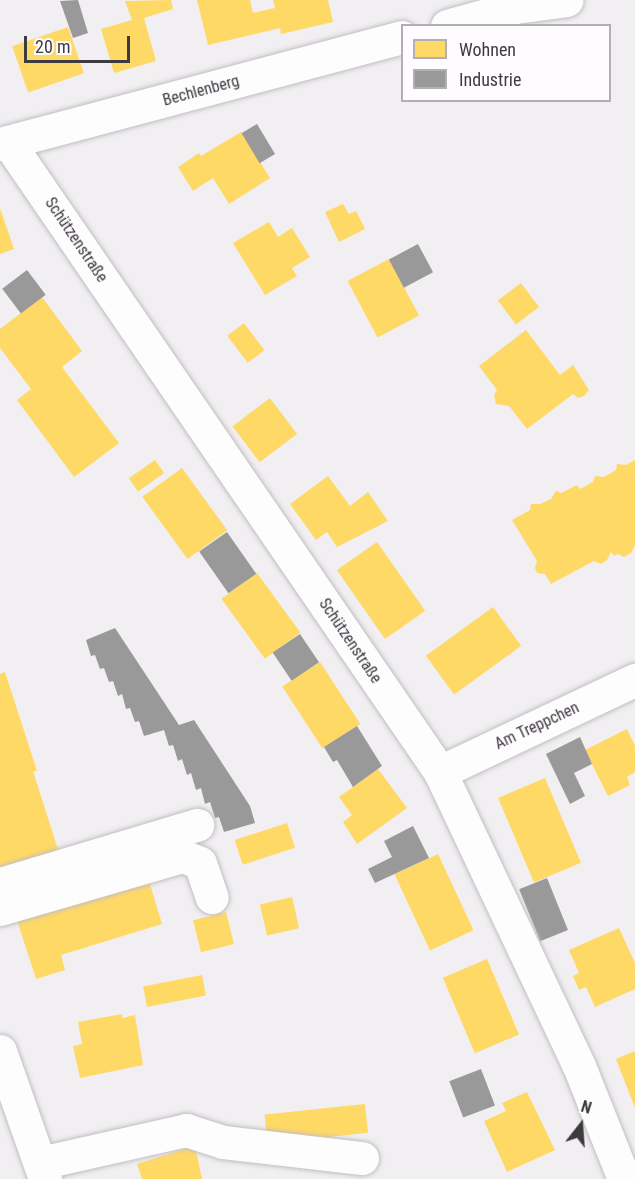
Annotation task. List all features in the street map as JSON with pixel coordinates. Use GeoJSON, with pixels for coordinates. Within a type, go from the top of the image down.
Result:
{"type":"FeatureCollection","features":[{"type":"Feature","properties":{"kind":"street"},"geometry":{"type":"LineString","coordinates":[[454,24],[515,7],[567,0]]}},
{"type":"Feature","properties":{"kind":"street","name":"Bechlenberg"},"geometry":{"type":"LineString","coordinates":[[4,143],[401,37]]}},
{"type":"Feature","properties":{"kind":"street","name":"Schützenstraße"},"geometry":{"type":"LineString","coordinates":[[4,143],[440,772],[579,1066],[624,1179]]}},
{"type":"Feature","properties":{"kind":"street","name":"Am Treppchen"},"geometry":{"type":"LineString","coordinates":[[440,772],[635,680]]}},
{"type":"Feature","properties":{"kind":"street"},"geometry":{"type":"LineString","coordinates":[[0,884],[196,825]]}},
{"type":"Feature","properties":{"kind":"street"},"geometry":{"type":"LineString","coordinates":[[0,909],[183,856],[200,863],[212,897]]}},
{"type":"Feature","properties":{"kind":"street"},"geometry":{"type":"LineString","coordinates":[[0,1051],[43,1171],[186,1130],[223,1142],[362,1158]]}},
{"type":"Feature","properties":{"kind":"building: Wohnen"},"geometry":{"type":"Polygon","coordinates":[[[171,0],[173,9],[144,18],[156,61],[114,73],[101,29],[132,20],[125,1],[171,0]]]}},
{"type":"Feature","properties":{"kind":"building: Wohnen"},"geometry":{"type":"Polygon","coordinates":[[[197,0],[250,0],[253,13],[275,8],[273,0],[328,0],[333,22],[281,34],[280,28],[208,45],[197,0]]]}},
{"type":"Feature","properties":{"kind":"building: Wohnen"},"geometry":{"type":"Polygon","coordinates":[[[68,27],[84,73],[28,93],[12,46],[68,27]]]}},
{"type":"Feature","properties":{"kind":"building: Wohnen"},"geometry":{"type":"Polygon","coordinates":[[[241,132],[270,178],[229,204],[213,178],[193,191],[178,167],[199,153],[201,156],[241,132]]]}},
{"type":"Feature","properties":{"kind":"building: Wohnen"},"geometry":{"type":"Polygon","coordinates":[[[343,204],[349,214],[356,211],[365,229],[339,242],[325,212],[343,204]]]}},
{"type":"Feature","properties":{"kind":"building: Wohnen"},"geometry":{"type":"Polygon","coordinates":[[[0,208],[14,249],[0,254],[0,208]]]}},
{"type":"Feature","properties":{"kind":"building: Wohnen"},"geometry":{"type":"Polygon","coordinates":[[[269,222],[278,237],[292,228],[310,257],[292,268],[297,276],[265,295],[233,243],[269,222]]]}},
{"type":"Feature","properties":{"kind":"building: Wohnen"},"geometry":{"type":"Polygon","coordinates":[[[389,259],[419,316],[378,338],[348,281],[389,259]]]}},
{"type":"Feature","properties":{"kind":"building: Wohnen"},"geometry":{"type":"Polygon","coordinates":[[[521,283],[539,307],[516,324],[498,300],[521,283]]]}},
{"type":"Feature","properties":{"kind":"building: Wohnen"},"geometry":{"type":"Polygon","coordinates":[[[42,297],[82,351],[62,367],[119,443],[74,477],[17,400],[31,389],[0,348],[0,329],[42,297]]]}},
{"type":"Feature","properties":{"kind":"building: Wohnen"},"geometry":{"type":"Polygon","coordinates":[[[244,323],[264,350],[248,363],[227,336],[244,323]]]}},
{"type":"Feature","properties":{"kind":"building: Wohnen"},"geometry":{"type":"Polygon","coordinates":[[[526,330],[560,375],[573,365],[589,390],[584,396],[578,398],[573,394],[527,429],[509,406],[496,404],[494,395],[497,390],[479,366],[526,330]]]}},
{"type":"Feature","properties":{"kind":"building: Wohnen"},"geometry":{"type":"Polygon","coordinates":[[[270,398],[297,434],[260,462],[232,426],[270,398]]]}},
{"type":"Feature","properties":{"kind":"building: Wohnen"},"geometry":{"type":"Polygon","coordinates":[[[155,460],[164,473],[138,491],[129,478],[155,460]]]}},
{"type":"Feature","properties":{"kind":"building: Wohnen"},"geometry":{"type":"Polygon","coordinates":[[[635,460],[635,545],[631,553],[624,557],[618,554],[614,556],[611,552],[607,560],[601,564],[594,561],[551,584],[545,574],[537,573],[535,568],[537,561],[512,520],[530,510],[531,504],[540,504],[551,499],[556,491],[561,493],[577,485],[580,489],[593,482],[595,476],[604,477],[616,470],[617,464],[626,465],[635,460]]]}},
{"type":"Feature","properties":{"kind":"building: Wohnen"},"geometry":{"type":"Polygon","coordinates":[[[182,468],[227,530],[188,559],[142,497],[182,468]]]}},
{"type":"Feature","properties":{"kind":"building: Wohnen"},"geometry":{"type":"Polygon","coordinates":[[[328,476],[350,506],[368,492],[388,521],[337,547],[327,532],[316,540],[290,504],[328,476]]]}},
{"type":"Feature","properties":{"kind":"building: Wohnen"},"geometry":{"type":"Polygon","coordinates":[[[377,542],[425,611],[385,639],[337,570],[377,542]]]}},
{"type":"Feature","properties":{"kind":"building: Wohnen"},"geometry":{"type":"Polygon","coordinates":[[[257,573],[300,633],[265,659],[221,599],[257,573]]]}},
{"type":"Feature","properties":{"kind":"building: Wohnen"},"geometry":{"type":"Polygon","coordinates":[[[493,607],[521,646],[454,695],[426,656],[493,607]]]}},
{"type":"Feature","properties":{"kind":"building: Wohnen"},"geometry":{"type":"Polygon","coordinates":[[[320,662],[360,724],[323,749],[282,687],[320,662]]]}},
{"type":"Feature","properties":{"kind":"building: Wohnen"},"geometry":{"type":"Polygon","coordinates":[[[5,672],[37,771],[33,771],[60,856],[0,876],[0,674],[5,672]]]}},
{"type":"Feature","properties":{"kind":"building: Wohnen"},"geometry":{"type":"Polygon","coordinates":[[[627,729],[635,746],[635,772],[627,777],[630,785],[608,796],[585,750],[627,729]]]}},
{"type":"Feature","properties":{"kind":"building: Wohnen"},"geometry":{"type":"Polygon","coordinates":[[[378,769],[407,808],[357,844],[343,822],[352,815],[339,797],[378,769]]]}},
{"type":"Feature","properties":{"kind":"building: Wohnen"},"geometry":{"type":"Polygon","coordinates":[[[545,778],[581,863],[534,883],[498,798],[545,778]]]}},
{"type":"Feature","properties":{"kind":"building: Wohnen"},"geometry":{"type":"Polygon","coordinates":[[[287,823],[295,848],[243,865],[235,840],[287,823]]]}},
{"type":"Feature","properties":{"kind":"building: Wohnen"},"geometry":{"type":"Polygon","coordinates":[[[438,854],[473,930],[430,950],[394,874],[438,854]]]}},
{"type":"Feature","properties":{"kind":"building: Wohnen"},"geometry":{"type":"Polygon","coordinates":[[[147,874],[162,924],[61,955],[65,970],[36,979],[15,914],[147,874]]]}},
{"type":"Feature","properties":{"kind":"building: Wohnen"},"geometry":{"type":"Polygon","coordinates":[[[292,897],[299,928],[267,936],[260,904],[292,897]]]}},
{"type":"Feature","properties":{"kind":"building: Wohnen"},"geometry":{"type":"Polygon","coordinates":[[[226,912],[234,944],[201,952],[193,920],[226,912]]]}},
{"type":"Feature","properties":{"kind":"building: Wohnen"},"geometry":{"type":"Polygon","coordinates":[[[619,928],[635,963],[635,989],[595,1007],[586,987],[579,990],[573,976],[579,973],[569,950],[619,928]]]}},
{"type":"Feature","properties":{"kind":"building: Wohnen"},"geometry":{"type":"Polygon","coordinates":[[[487,959],[519,1034],[475,1053],[443,978],[487,959]]]}},
{"type":"Feature","properties":{"kind":"building: Wohnen"},"geometry":{"type":"Polygon","coordinates":[[[202,975],[206,996],[147,1007],[143,986],[202,975]]]}},
{"type":"Feature","properties":{"kind":"building: Wohnen"},"geometry":{"type":"Polygon","coordinates":[[[122,1014],[122,1018],[135,1015],[143,1065],[80,1078],[73,1046],[82,1044],[78,1022],[122,1014]]]}},
{"type":"Feature","properties":{"kind":"building: Wohnen"},"geometry":{"type":"Polygon","coordinates":[[[635,1051],[635,1108],[616,1059],[635,1051]]]}},
{"type":"Feature","properties":{"kind":"building: Wohnen"},"geometry":{"type":"Polygon","coordinates":[[[527,1092],[555,1150],[507,1172],[484,1121],[506,1111],[502,1103],[527,1092]]]}},
{"type":"Feature","properties":{"kind":"building: Wohnen"},"geometry":{"type":"Polygon","coordinates":[[[365,1104],[368,1133],[268,1143],[265,1115],[365,1104]]]}},
{"type":"Feature","properties":{"kind":"building: Wohnen"},"geometry":{"type":"Polygon","coordinates":[[[195,1146],[202,1179],[142,1179],[137,1164],[195,1146]]]}},
{"type":"Feature","properties":{"kind":"building: Industrie"},"geometry":{"type":"Polygon","coordinates":[[[78,0],[88,33],[73,38],[60,1],[78,0]]]}},
{"type":"Feature","properties":{"kind":"building: Industrie"},"geometry":{"type":"Polygon","coordinates":[[[257,124],[275,154],[260,163],[242,133],[257,124]]]}},
{"type":"Feature","properties":{"kind":"building: Industrie"},"geometry":{"type":"Polygon","coordinates":[[[418,244],[433,272],[404,288],[389,259],[418,244]]]}},
{"type":"Feature","properties":{"kind":"building: Industrie"},"geometry":{"type":"Polygon","coordinates":[[[27,270],[46,295],[21,313],[2,289],[27,270]]]}},
{"type":"Feature","properties":{"kind":"building: Industrie"},"geometry":{"type":"Polygon","coordinates":[[[227,532],[256,574],[228,593],[199,552],[227,532]]]}},
{"type":"Feature","properties":{"kind":"building: Industrie"},"geometry":{"type":"Polygon","coordinates":[[[115,628],[179,725],[194,720],[250,806],[255,823],[224,832],[219,817],[215,818],[210,802],[205,804],[201,788],[196,790],[191,773],[187,775],[182,759],[178,761],[173,745],[169,746],[164,730],[144,736],[139,721],[135,722],[130,708],[126,709],[122,694],[118,696],[113,681],[109,682],[104,668],[100,669],[95,655],[91,656],[86,640],[115,628]]]}},
{"type":"Feature","properties":{"kind":"building: Industrie"},"geometry":{"type":"Polygon","coordinates":[[[300,634],[319,662],[292,681],[273,652],[300,634]]]}},
{"type":"Feature","properties":{"kind":"building: Industrie"},"geometry":{"type":"Polygon","coordinates":[[[357,726],[382,766],[353,787],[337,760],[333,762],[324,747],[357,726]]]}},
{"type":"Feature","properties":{"kind":"building: Industrie"},"geometry":{"type":"Polygon","coordinates":[[[580,737],[592,764],[574,773],[585,796],[570,804],[546,754],[580,737]]]}},
{"type":"Feature","properties":{"kind":"building: Industrie"},"geometry":{"type":"Polygon","coordinates":[[[413,826],[429,858],[375,883],[368,869],[392,857],[384,841],[413,826]]]}},
{"type":"Feature","properties":{"kind":"building: Industrie"},"geometry":{"type":"Polygon","coordinates":[[[547,878],[568,930],[540,941],[519,889],[547,878]]]}},
{"type":"Feature","properties":{"kind":"building: Industrie"},"geometry":{"type":"Polygon","coordinates":[[[481,1069],[495,1105],[463,1118],[449,1081],[481,1069]]]}}]}
